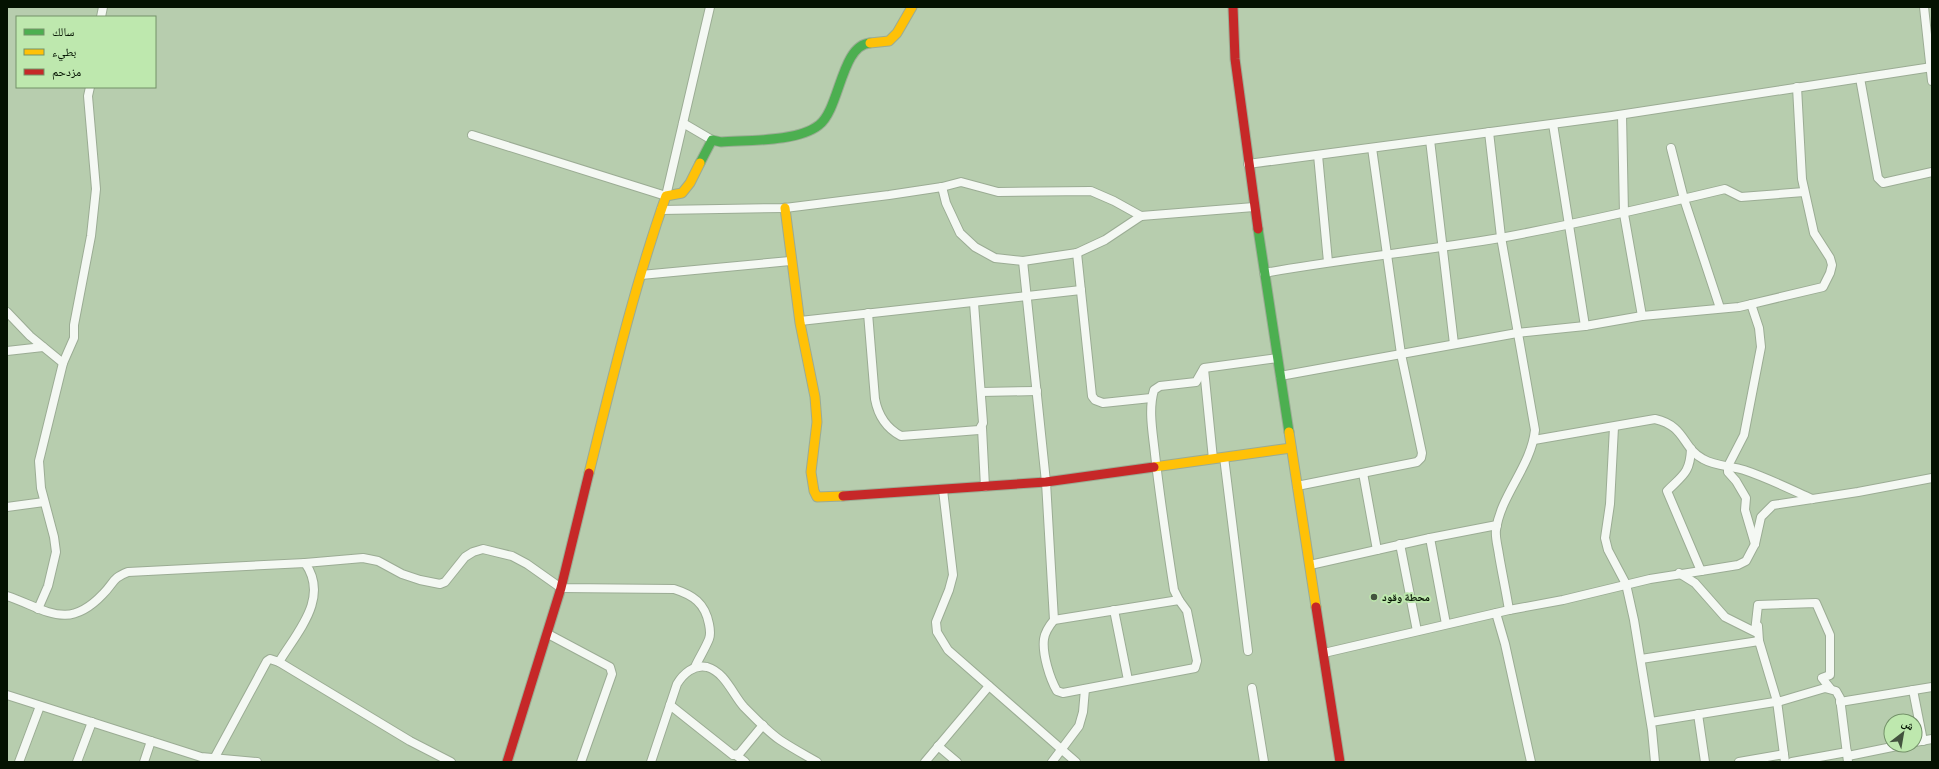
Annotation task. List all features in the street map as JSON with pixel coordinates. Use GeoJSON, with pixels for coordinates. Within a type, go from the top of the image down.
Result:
{"type":"FeatureCollection","features":[{"type":"Feature","properties":{"kind":"street"},"geometry":{"type":"LineString","coordinates":[[507,762],[548,634],[561,588],[613,376],[640,275],[666,196],[710,7]]}},
{"type":"Feature","properties":{"kind":"street"},"geometry":{"type":"LineString","coordinates":[[683,123],[712,140],[720,142],[799,136],[820,124],[830,108],[853,52],[866,43],[889,41],[897,32],[912,7]]}},
{"type":"Feature","properties":{"kind":"street"},"geometry":{"type":"LineString","coordinates":[[1233,7],[1235,59],[1254,207],[1340,762]]}},
{"type":"Feature","properties":{"kind":"street"},"geometry":{"type":"LineString","coordinates":[[1924,7],[1932,81]]}},
{"type":"Feature","properties":{"kind":"street"},"geometry":{"type":"LineString","coordinates":[[1248,164],[1622,115],[1931,67]]}},
{"type":"Feature","properties":{"kind":"street"},"geometry":{"type":"LineString","coordinates":[[1860,78],[1878,178],[1883,183],[1932,172]]}},
{"type":"Feature","properties":{"kind":"street"},"geometry":{"type":"LineString","coordinates":[[1280,376],[1517,333],[1585,326],[1642,316],[1751,304],[1822,287],[1830,274],[1832,265],[1830,258],[1814,233],[1804,192],[1797,87]]}},
{"type":"Feature","properties":{"kind":"street"},"geometry":{"type":"LineString","coordinates":[[38,609],[48,586],[56,552],[54,537],[44,502],[39,461],[63,363],[74,338],[74,325],[93,220],[96,189],[88,96],[90,88]]}},
{"type":"Feature","properties":{"kind":"street"},"geometry":{"type":"LineString","coordinates":[[1622,115],[1624,214],[1642,316]]}},
{"type":"Feature","properties":{"kind":"street"},"geometry":{"type":"LineString","coordinates":[[1553,124],[1585,326]]}},
{"type":"Feature","properties":{"kind":"street"},"geometry":{"type":"LineString","coordinates":[[1489,132],[1501,238],[1517,333],[1534,419],[1534,440],[1529,457],[1516,480],[1497,525],[1496,532],[1509,610]]}},
{"type":"Feature","properties":{"kind":"street"},"geometry":{"type":"LineString","coordinates":[[472,135],[666,196],[677,196],[684,192],[695,174],[702,154],[712,140]]}},
{"type":"Feature","properties":{"kind":"street"},"geometry":{"type":"LineString","coordinates":[[1430,140],[1444,246],[1454,344]]}},
{"type":"Feature","properties":{"kind":"street"},"geometry":{"type":"LineString","coordinates":[[1297,486],[1416,462],[1421,458],[1422,453],[1401,354],[1372,148]]}},
{"type":"Feature","properties":{"kind":"street"},"geometry":{"type":"LineString","coordinates":[[1671,148],[1684,199],[1720,308]]}},
{"type":"Feature","properties":{"kind":"street"},"geometry":{"type":"LineString","coordinates":[[1318,155],[1328,262]]}},
{"type":"Feature","properties":{"kind":"street"},"geometry":{"type":"LineString","coordinates":[[661,210],[785,208],[942,187],[961,182],[998,192],[1091,191],[1114,201],[1141,216]]}},
{"type":"Feature","properties":{"kind":"street"},"geometry":{"type":"LineString","coordinates":[[942,187],[946,203],[960,233],[975,247],[995,258],[1024,261],[1077,253],[1105,240],[1141,216],[1254,207]]}},
{"type":"Feature","properties":{"kind":"street"},"geometry":{"type":"LineString","coordinates":[[1264,273],[1328,262],[1501,238],[1624,214],[1725,188],[1741,197],[1804,192]]}},
{"type":"Feature","properties":{"kind":"street"},"geometry":{"type":"LineString","coordinates":[[785,208],[790,261],[813,390],[816,422],[813,448],[813,493],[821,498],[1046,482],[1291,448]]}},
{"type":"Feature","properties":{"kind":"street"},"geometry":{"type":"LineString","coordinates":[[1077,253],[1092,396],[1096,400],[1103,403],[1151,398]]}},
{"type":"Feature","properties":{"kind":"street"},"geometry":{"type":"LineString","coordinates":[[640,275],[790,261]]}},
{"type":"Feature","properties":{"kind":"street"},"geometry":{"type":"LineString","coordinates":[[1024,261],[1046,482],[1054,620]]}},
{"type":"Feature","properties":{"kind":"street"},"geometry":{"type":"LineString","coordinates":[[800,322],[868,313],[1081,290]]}},
{"type":"Feature","properties":{"kind":"street"},"geometry":{"type":"LineString","coordinates":[[974,302],[983,423],[985,487]]}},
{"type":"Feature","properties":{"kind":"street"},"geometry":{"type":"LineString","coordinates":[[1751,304],[1759,328],[1761,347],[1744,435],[1728,466],[1728,472],[1736,480],[1746,498],[1745,510],[1755,544]]}},
{"type":"Feature","properties":{"kind":"street"},"geometry":{"type":"LineString","coordinates":[[7,312],[43,347],[63,363]]}},
{"type":"Feature","properties":{"kind":"street"},"geometry":{"type":"LineString","coordinates":[[868,313],[876,403],[880,415],[887,426],[901,436],[979,430],[982,428]]}},
{"type":"Feature","properties":{"kind":"street"},"geometry":{"type":"LineString","coordinates":[[7,351],[43,347]]}},
{"type":"Feature","properties":{"kind":"street"},"geometry":{"type":"LineString","coordinates":[[1204,368],[1278,358]]}},
{"type":"Feature","properties":{"kind":"street"},"geometry":{"type":"LineString","coordinates":[[1179,600],[1054,620],[1048,627],[1044,640],[1047,666],[1053,685],[1057,691],[1063,693],[1128,680],[1166,675],[1196,667],[1186,611],[1174,590],[1156,467],[1152,431],[1151,398],[1154,390],[1160,386],[1196,382],[1204,368]]}},
{"type":"Feature","properties":{"kind":"street"},"geometry":{"type":"LineString","coordinates":[[1204,368],[1213,459]]}},
{"type":"Feature","properties":{"kind":"street"},"geometry":{"type":"LineString","coordinates":[[981,392],[1037,391]]}},
{"type":"Feature","properties":{"kind":"street"},"geometry":{"type":"LineString","coordinates":[[1534,440],[1614,427],[1650,418],[1661,420],[1676,429],[1684,437],[1691,449],[1702,459],[1760,476],[1812,499]]}},
{"type":"Feature","properties":{"kind":"street"},"geometry":{"type":"LineString","coordinates":[[1614,427],[1610,504],[1605,538],[1608,550],[1626,584],[1641,659],[1651,722],[1655,762]]}},
{"type":"Feature","properties":{"kind":"street"},"geometry":{"type":"LineString","coordinates":[[1691,449],[1690,464],[1683,475],[1667,491],[1701,571]]}},
{"type":"Feature","properties":{"kind":"street"},"geometry":{"type":"LineString","coordinates":[[1224,457],[1248,651]]}},
{"type":"Feature","properties":{"kind":"street"},"geometry":{"type":"LineString","coordinates":[[1363,473],[1377,550]]}},
{"type":"Feature","properties":{"kind":"street"},"geometry":{"type":"LineString","coordinates":[[1324,653],[1496,612],[1563,600],[1626,584],[1679,573],[1738,565],[1746,561],[1755,544],[1761,517],[1773,505],[1858,492],[1932,478]]}},
{"type":"Feature","properties":{"kind":"street"},"geometry":{"type":"LineString","coordinates":[[942,490],[952,575],[949,590],[936,622],[937,632],[948,650],[1076,762]]}},
{"type":"Feature","properties":{"kind":"street"},"geometry":{"type":"LineString","coordinates":[[7,507],[44,502]]}},
{"type":"Feature","properties":{"kind":"street"},"geometry":{"type":"LineString","coordinates":[[1310,565],[1400,544],[1497,525]]}},
{"type":"Feature","properties":{"kind":"street"},"geometry":{"type":"LineString","coordinates":[[1430,538],[1446,624]]}},
{"type":"Feature","properties":{"kind":"street"},"geometry":{"type":"LineString","coordinates":[[1400,544],[1417,631]]}},
{"type":"Feature","properties":{"kind":"street"},"geometry":{"type":"LineString","coordinates":[[7,596],[50,614],[68,615],[89,607],[104,593],[117,576],[128,572],[305,563],[363,558],[378,561],[402,574],[420,580],[440,584],[445,582],[465,557],[473,552],[483,549],[517,558],[561,588],[674,589],[689,594],[702,604],[708,616],[710,631],[709,639],[695,667],[681,678],[670,705],[651,762]]}},
{"type":"Feature","properties":{"kind":"street"},"geometry":{"type":"LineString","coordinates":[[279,662],[314,603],[315,589],[310,571],[305,563]]}},
{"type":"Feature","properties":{"kind":"street"},"geometry":{"type":"LineString","coordinates":[[1679,573],[1695,583],[1725,617],[1755,632],[1758,605]]}},
{"type":"Feature","properties":{"kind":"street"},"geometry":{"type":"LineString","coordinates":[[1758,605],[1816,603],[1830,635],[1830,675],[1822,678],[1830,688],[1836,691],[1840,702],[1848,757]]}},
{"type":"Feature","properties":{"kind":"street"},"geometry":{"type":"LineString","coordinates":[[1739,762],[1784,758],[1777,702],[1759,641],[1758,605]]}},
{"type":"Feature","properties":{"kind":"street"},"geometry":{"type":"LineString","coordinates":[[1114,610],[1128,680]]}},
{"type":"Feature","properties":{"kind":"street"},"geometry":{"type":"LineString","coordinates":[[1496,612],[1505,644],[1531,762]]}},
{"type":"Feature","properties":{"kind":"street"},"geometry":{"type":"LineString","coordinates":[[548,634],[610,667],[612,674],[582,762]]}},
{"type":"Feature","properties":{"kind":"street"},"geometry":{"type":"LineString","coordinates":[[1641,659],[1759,641]]}},
{"type":"Feature","properties":{"kind":"street"},"geometry":{"type":"LineString","coordinates":[[215,758],[267,660],[270,660],[279,662],[410,741],[451,762]]}},
{"type":"Feature","properties":{"kind":"street"},"geometry":{"type":"LineString","coordinates":[[695,667],[707,667],[715,671],[725,681],[743,706],[763,725],[780,740],[817,762]]}},
{"type":"Feature","properties":{"kind":"street"},"geometry":{"type":"LineString","coordinates":[[925,762],[989,686]]}},
{"type":"Feature","properties":{"kind":"street"},"geometry":{"type":"LineString","coordinates":[[1840,702],[1932,687]]}},
{"type":"Feature","properties":{"kind":"street"},"geometry":{"type":"LineString","coordinates":[[1252,688],[1264,762]]}},
{"type":"Feature","properties":{"kind":"street"},"geometry":{"type":"LineString","coordinates":[[1651,722],[1777,702],[1808,692],[1830,688]]}},
{"type":"Feature","properties":{"kind":"street"},"geometry":{"type":"LineString","coordinates":[[1052,762],[1080,726],[1085,689]]}},
{"type":"Feature","properties":{"kind":"street"},"geometry":{"type":"LineString","coordinates":[[1914,690],[1924,741]]}},
{"type":"Feature","properties":{"kind":"street"},"geometry":{"type":"LineString","coordinates":[[7,695],[201,757],[257,762]]}},
{"type":"Feature","properties":{"kind":"street"},"geometry":{"type":"LineString","coordinates":[[670,705],[745,762]]}},
{"type":"Feature","properties":{"kind":"street"},"geometry":{"type":"LineString","coordinates":[[18,762],[40,706]]}},
{"type":"Feature","properties":{"kind":"street"},"geometry":{"type":"LineString","coordinates":[[1698,714],[1705,762]]}},
{"type":"Feature","properties":{"kind":"street"},"geometry":{"type":"LineString","coordinates":[[76,762],[92,722]]}},
{"type":"Feature","properties":{"kind":"street"},"geometry":{"type":"LineString","coordinates":[[736,755],[763,725]]}},
{"type":"Feature","properties":{"kind":"street"},"geometry":{"type":"LineString","coordinates":[[144,762],[151,741]]}},
{"type":"Feature","properties":{"kind":"street"},"geometry":{"type":"LineString","coordinates":[[938,746],[957,762]]}},
{"type":"Feature","properties":{"kind":"street"},"geometry":{"type":"LineString","coordinates":[[1792,762],[1848,757],[1883,749]]}},
{"type":"Feature","properties":{"kind":"traffic: fast"},"geometry":{"type":"LineString","coordinates":[[700,163],[712,140],[721,142],[772,139],[799,135],[810,131],[819,125],[826,117],[832,106],[853,54],[860,46],[870,43]]}},
{"type":"Feature","properties":{"kind":"traffic: fast"},"geometry":{"type":"LineString","coordinates":[[1258,229],[1289,432]]}},
{"type":"Feature","properties":{"kind":"traffic: slow"},"geometry":{"type":"LineString","coordinates":[[870,43],[889,41],[897,33],[912,7]]}},
{"type":"Feature","properties":{"kind":"traffic: slow"},"geometry":{"type":"LineString","coordinates":[[589,473],[634,299],[654,230],[666,196],[682,193],[690,183],[700,163]]}},
{"type":"Feature","properties":{"kind":"traffic: slow"},"geometry":{"type":"LineString","coordinates":[[785,208],[800,323],[815,397],[817,422],[811,472],[814,491],[817,497],[843,496]]}},
{"type":"Feature","properties":{"kind":"traffic: slow"},"geometry":{"type":"LineString","coordinates":[[1289,432],[1316,607]]}},
{"type":"Feature","properties":{"kind":"traffic: slow"},"geometry":{"type":"LineString","coordinates":[[1154,467],[1291,448]]}},
{"type":"Feature","properties":{"kind":"traffic: jam"},"geometry":{"type":"LineString","coordinates":[[1233,7],[1235,59],[1258,229]]}},
{"type":"Feature","properties":{"kind":"traffic: jam"},"geometry":{"type":"LineString","coordinates":[[843,496],[1046,482],[1154,467]]}},
{"type":"Feature","properties":{"kind":"traffic: jam"},"geometry":{"type":"LineString","coordinates":[[507,762],[561,588],[589,473]]}},
{"type":"Feature","properties":{"kind":"traffic: jam"},"geometry":{"type":"LineString","coordinates":[[1316,607],[1340,762]]}},
{"type":"Feature","properties":{"kind":"place","name":"محطة وقود"},"geometry":{"type":"Point","coordinates":[1374,597]}}]}
